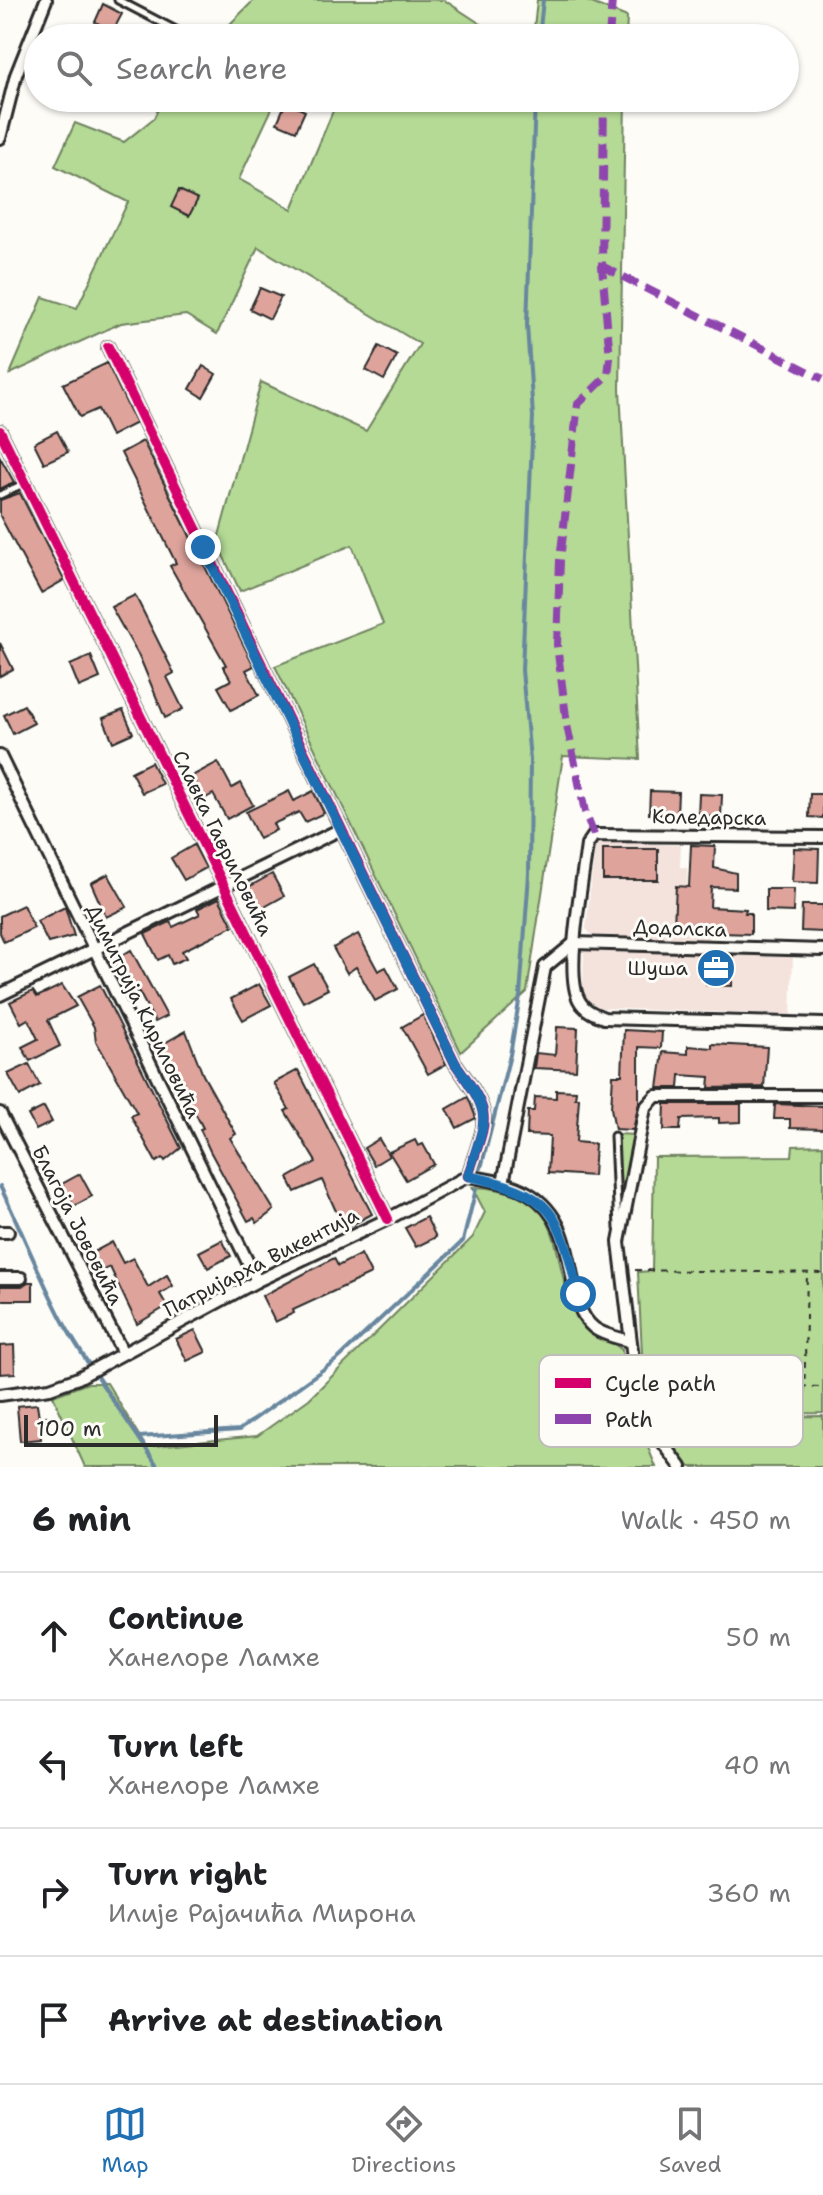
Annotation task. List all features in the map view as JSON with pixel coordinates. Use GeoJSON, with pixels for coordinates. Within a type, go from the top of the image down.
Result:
{"type":"FeatureCollection","features":[{"type":"Feature","properties":{"kind":"street"},"geometry":{"type":"LineString","coordinates":[[36,24],[46,0]]}},
{"type":"Feature","properties":{"kind":"street"},"geometry":{"type":"LineString","coordinates":[[0,138],[24,55]]}},
{"type":"Feature","properties":{"kind":"street"},"geometry":{"type":"LineString","coordinates":[[108,347],[455,1063],[485,1110],[485,1122],[468,1176],[503,1183],[535,1197],[556,1219],[585,1318],[602,1332],[629,1341]]}},
{"type":"Feature","properties":{"kind":"street","name":"Славка Гавриловића"},"geometry":{"type":"LineString","coordinates":[[0,431],[388,1219]]}},
{"type":"Feature","properties":{"kind":"street","name":"Димитрија Кириловића"},"geometry":{"type":"LineString","coordinates":[[0,756],[257,1281]]}},
{"type":"Feature","properties":{"kind":"street"},"geometry":{"type":"LineString","coordinates":[[0,995],[341,829]]}},
{"type":"Feature","properties":{"kind":"street","name":"Коледарска"},"geometry":{"type":"LineString","coordinates":[[574,943],[587,845],[594,835],[823,837]]}},
{"type":"Feature","properties":{"kind":"street"},"geometry":{"type":"LineString","coordinates":[[503,1183],[545,967],[574,943]]}},
{"type":"Feature","properties":{"kind":"street"},"geometry":{"type":"LineString","coordinates":[[574,943],[579,1001],[589,1013],[604,1018],[823,1024]]}},
{"type":"Feature","properties":{"kind":"street","name":"Додолска"},"geometry":{"type":"LineString","coordinates":[[574,943],[823,950]]}},
{"type":"Feature","properties":{"kind":"street"},"geometry":{"type":"LineString","coordinates":[[545,967],[557,964],[575,970]]}},
{"type":"Feature","properties":{"kind":"street"},"geometry":{"type":"LineString","coordinates":[[631,1355],[619,1242],[645,1108],[650,1099],[724,1095],[823,1096]]}},
{"type":"Feature","properties":{"kind":"street","name":"Благоја Јововића"},"geometry":{"type":"LineString","coordinates":[[0,1113],[123,1353]]}},
{"type":"Feature","properties":{"kind":"street","name":"Патријарха Викентија"},"geometry":{"type":"LineString","coordinates":[[0,1395],[50,1388],[89,1373],[257,1281],[388,1219],[468,1176]]}},
{"type":"Feature","properties":{"kind":"street"},"geometry":{"type":"LineString","coordinates":[[0,1278],[21,1278]]}},
{"type":"Feature","properties":{"kind":"street"},"geometry":{"type":"LineString","coordinates":[[666,1447],[681,1467]]}},
{"type":"Feature","properties":{"kind":"lane"},"geometry":{"type":"LineString","coordinates":[[118,0],[164,24]]}},
{"type":"Feature","properties":{"kind":"lane"},"geometry":{"type":"LineString","coordinates":[[0,495],[26,482]]}},
{"type":"Feature","properties":{"kind":"lane"},"geometry":{"type":"LineString","coordinates":[[614,1136],[619,1242]]}},
{"type":"Feature","properties":{"kind":"path"},"geometry":{"type":"LineString","coordinates":[[621,1270],[823,1273]]}},
{"type":"Feature","properties":{"kind":"path"},"geometry":{"type":"LineString","coordinates":[[804,1404],[807,1273]]}},
{"type":"Feature","properties":{"kind":"path"},"geometry":{"type":"LineString","coordinates":[[803,1386],[823,1387]]}},
{"type":"Feature","properties":{"kind":"shaded area"},"geometry":{"type":"Polygon","coordinates":[[[599,842],[681,845],[680,867],[687,868],[687,887],[710,888],[708,939],[592,935],[586,929],[595,847],[599,842]]]}},
{"type":"Feature","properties":{"kind":"shaded area","name":"Шуша"},"geometry":{"type":"Polygon","coordinates":[[[584,948],[793,956],[791,1015],[602,1008],[590,1002],[583,992],[584,948]]]}},
{"type":"Feature","properties":{"kind":"green space"},"geometry":{"type":"Polygon","coordinates":[[[254,0],[444,0],[481,24],[230,24],[254,0]]]}},
{"type":"Feature","properties":{"kind":"green space"},"geometry":{"type":"Polygon","coordinates":[[[537,0],[584,0],[627,17],[627,24],[534,24],[537,0]]]}},
{"type":"Feature","properties":{"kind":"green space"},"geometry":{"type":"Polygon","coordinates":[[[157,112],[270,112],[239,179],[292,209],[333,112],[625,112],[620,389],[640,759],[563,756],[527,992],[461,1052],[275,666],[383,624],[352,545],[240,591],[217,543],[261,382],[366,431],[420,344],[258,247],[217,334],[186,315],[121,323],[10,374],[43,297],[77,308],[128,202],[55,166],[75,123],[124,142],[154,118],[157,112]]]}},
{"type":"Feature","properties":{"kind":"green space"},"geometry":{"type":"Polygon","coordinates":[[[617,1134],[635,1135],[620,1214],[617,1134]]]}},
{"type":"Feature","properties":{"kind":"green space"},"geometry":{"type":"Polygon","coordinates":[[[823,1145],[823,1413],[803,1413],[803,1355],[642,1355],[638,1272],[652,1271],[654,1157],[792,1156],[793,1146],[823,1145]]]}},
{"type":"Feature","properties":{"kind":"green space"},"geometry":{"type":"Polygon","coordinates":[[[472,1187],[506,1191],[529,1201],[543,1215],[552,1233],[570,1300],[581,1323],[590,1332],[622,1350],[622,1355],[539,1355],[539,1447],[648,1447],[656,1467],[85,1467],[53,1396],[88,1383],[107,1383],[146,1447],[257,1436],[309,1399],[473,1237],[485,1212],[472,1187]]]}},
{"type":"Feature","properties":{"kind":"green space"},"geometry":{"type":"Polygon","coordinates":[[[803,1416],[823,1416],[823,1467],[690,1467],[671,1447],[803,1447],[803,1416]]]}},
{"type":"Feature","properties":{"kind":"building"},"geometry":{"type":"Polygon","coordinates":[[[103,4],[122,14],[117,24],[95,22],[103,4]]]}},
{"type":"Feature","properties":{"kind":"building"},"geometry":{"type":"Polygon","coordinates":[[[282,112],[305,112],[296,131],[277,123],[282,112]]]}},
{"type":"Feature","properties":{"kind":"building"},"geometry":{"type":"Polygon","coordinates":[[[179,190],[198,199],[189,216],[171,207],[179,190]]]}},
{"type":"Feature","properties":{"kind":"building"},"geometry":{"type":"Polygon","coordinates":[[[260,288],[281,297],[270,319],[250,309],[260,288]]]}},
{"type":"Feature","properties":{"kind":"building"},"geometry":{"type":"Polygon","coordinates":[[[379,346],[397,356],[384,380],[366,370],[379,346]]]}},
{"type":"Feature","properties":{"kind":"building"},"geometry":{"type":"Polygon","coordinates":[[[107,363],[136,423],[111,436],[98,409],[80,417],[63,384],[107,363]]]}},
{"type":"Feature","properties":{"kind":"building"},"geometry":{"type":"Polygon","coordinates":[[[203,366],[216,374],[203,397],[190,389],[203,366]]]}},
{"type":"Feature","properties":{"kind":"building"},"geometry":{"type":"Polygon","coordinates":[[[57,431],[68,452],[44,463],[34,443],[57,431]]]}},
{"type":"Feature","properties":{"kind":"building"},"geometry":{"type":"Polygon","coordinates":[[[143,441],[254,666],[246,670],[259,695],[231,710],[218,687],[231,680],[223,666],[226,665],[170,566],[176,563],[121,453],[143,441]]]}},
{"type":"Feature","properties":{"kind":"building"},"geometry":{"type":"Polygon","coordinates":[[[0,457],[14,482],[0,489],[0,457]]]}},
{"type":"Feature","properties":{"kind":"building"},"geometry":{"type":"Polygon","coordinates":[[[20,493],[64,580],[41,593],[0,516],[0,500],[20,493]]]}},
{"type":"Feature","properties":{"kind":"building"},"geometry":{"type":"Polygon","coordinates":[[[135,595],[174,673],[167,677],[183,709],[165,718],[140,658],[111,607],[135,595]]]}},
{"type":"Feature","properties":{"kind":"building"},"geometry":{"type":"Polygon","coordinates":[[[0,643],[13,669],[0,676],[0,643]]]}},
{"type":"Feature","properties":{"kind":"building"},"geometry":{"type":"Polygon","coordinates":[[[91,656],[100,678],[79,687],[70,665],[91,656]]]}},
{"type":"Feature","properties":{"kind":"building"},"geometry":{"type":"Polygon","coordinates":[[[24,705],[34,723],[13,734],[4,715],[24,705]]]}},
{"type":"Feature","properties":{"kind":"building"},"geometry":{"type":"Polygon","coordinates":[[[123,710],[133,733],[113,742],[103,718],[123,710]]]}},
{"type":"Feature","properties":{"kind":"building"},"geometry":{"type":"Polygon","coordinates":[[[151,762],[162,784],[142,793],[131,772],[151,762]]]}},
{"type":"Feature","properties":{"kind":"building"},"geometry":{"type":"Polygon","coordinates":[[[218,762],[232,788],[241,783],[253,805],[227,819],[213,794],[204,799],[192,776],[218,762]]]}},
{"type":"Feature","properties":{"kind":"building"},"geometry":{"type":"Polygon","coordinates":[[[289,791],[294,801],[313,791],[324,813],[305,822],[299,812],[273,824],[276,830],[259,839],[246,812],[289,791]]]}},
{"type":"Feature","properties":{"kind":"building"},"geometry":{"type":"Polygon","coordinates":[[[650,791],[678,792],[677,815],[649,814],[650,791]]]}},
{"type":"Feature","properties":{"kind":"building"},"geometry":{"type":"Polygon","coordinates":[[[699,794],[722,795],[721,817],[698,816],[699,794]]]}},
{"type":"Feature","properties":{"kind":"building"},"geometry":{"type":"Polygon","coordinates":[[[810,794],[823,794],[823,818],[809,817],[810,794]]]}},
{"type":"Feature","properties":{"kind":"building"},"geometry":{"type":"Polygon","coordinates":[[[194,845],[206,868],[184,880],[171,858],[194,845]]]}},
{"type":"Feature","properties":{"kind":"building"},"geometry":{"type":"Polygon","coordinates":[[[691,845],[715,846],[714,868],[736,873],[736,888],[711,887],[710,907],[746,909],[745,913],[751,913],[751,934],[721,933],[721,926],[674,924],[676,886],[689,887],[691,845]]]}},
{"type":"Feature","properties":{"kind":"building"},"geometry":{"type":"Polygon","coordinates":[[[794,848],[819,849],[818,883],[792,882],[794,848]]]}},
{"type":"Feature","properties":{"kind":"building"},"geometry":{"type":"Polygon","coordinates":[[[603,849],[658,849],[658,880],[603,880],[603,849]]]}},
{"type":"Feature","properties":{"kind":"building"},"geometry":{"type":"Polygon","coordinates":[[[108,874],[127,907],[106,917],[91,883],[108,874]]]}},
{"type":"Feature","properties":{"kind":"building"},"geometry":{"type":"Polygon","coordinates":[[[272,874],[284,896],[259,910],[247,888],[272,874]]]}},
{"type":"Feature","properties":{"kind":"building"},"geometry":{"type":"Polygon","coordinates":[[[766,889],[794,889],[793,912],[766,911],[766,889]]]}},
{"type":"Feature","properties":{"kind":"building"},"geometry":{"type":"Polygon","coordinates":[[[219,898],[233,926],[182,951],[186,958],[172,964],[168,955],[158,960],[145,934],[170,922],[173,927],[200,914],[197,909],[219,898]]]}},
{"type":"Feature","properties":{"kind":"building"},"geometry":{"type":"Polygon","coordinates":[[[23,905],[34,928],[4,942],[0,933],[0,916],[23,905]]]}},
{"type":"Feature","properties":{"kind":"building"},"geometry":{"type":"Polygon","coordinates":[[[802,905],[823,905],[823,932],[801,931],[802,905]]]}},
{"type":"Feature","properties":{"kind":"building"},"geometry":{"type":"Polygon","coordinates":[[[65,907],[74,936],[48,943],[37,921],[65,907]]]}},
{"type":"Feature","properties":{"kind":"building"},"geometry":{"type":"Polygon","coordinates":[[[358,934],[378,971],[386,967],[398,989],[375,1001],[356,967],[347,973],[333,948],[358,934]]]}},
{"type":"Feature","properties":{"kind":"building"},"geometry":{"type":"Polygon","coordinates":[[[131,950],[167,1016],[155,1022],[139,992],[130,992],[116,965],[119,964],[116,959],[131,950]]]}},
{"type":"Feature","properties":{"kind":"building","name":"Шуша"},"geometry":{"type":"Polygon","coordinates":[[[708,955],[733,955],[732,986],[706,985],[706,978],[700,978],[700,958],[708,958],[708,955]]]}},
{"type":"Feature","properties":{"kind":"building"},"geometry":{"type":"Polygon","coordinates":[[[314,964],[328,989],[303,1002],[289,977],[314,964]]]}},
{"type":"Feature","properties":{"kind":"building"},"geometry":{"type":"Polygon","coordinates":[[[259,984],[271,1005],[243,1020],[231,999],[259,984]]]}},
{"type":"Feature","properties":{"kind":"building"},"geometry":{"type":"Polygon","coordinates":[[[62,985],[76,1006],[48,1020],[60,1046],[30,1061],[22,1047],[38,1039],[28,1019],[21,1023],[10,1002],[33,991],[37,997],[62,985]]]}},
{"type":"Feature","properties":{"kind":"building"},"geometry":{"type":"Polygon","coordinates":[[[100,985],[181,1148],[165,1161],[163,1158],[156,1162],[131,1116],[137,1113],[96,1041],[94,1027],[77,997],[100,985]]]}},
{"type":"Feature","properties":{"kind":"building"},"geometry":{"type":"Polygon","coordinates":[[[423,1015],[446,1064],[428,1074],[402,1027],[423,1015]]]}},
{"type":"Feature","properties":{"kind":"building"},"geometry":{"type":"Polygon","coordinates":[[[557,1027],[578,1028],[576,1070],[534,1068],[536,1053],[555,1055],[557,1027]]]}},
{"type":"Feature","properties":{"kind":"building"},"geometry":{"type":"Polygon","coordinates":[[[624,1030],[662,1032],[661,1048],[639,1047],[639,1103],[633,1130],[615,1129],[611,1108],[613,1075],[622,1075],[624,1030]]]}},
{"type":"Feature","properties":{"kind":"building"},"geometry":{"type":"Polygon","coordinates":[[[186,1031],[203,1075],[236,1134],[230,1138],[274,1210],[257,1223],[254,1218],[248,1221],[210,1151],[200,1129],[203,1128],[189,1101],[193,1099],[161,1045],[186,1031]]]}},
{"type":"Feature","properties":{"kind":"building"},"geometry":{"type":"Polygon","coordinates":[[[712,1044],[767,1047],[764,1087],[709,1088],[710,1077],[680,1075],[679,1088],[658,1088],[663,1052],[688,1054],[688,1046],[712,1048],[712,1044]]]}},
{"type":"Feature","properties":{"kind":"building"},"geometry":{"type":"Polygon","coordinates":[[[29,1064],[40,1085],[20,1096],[8,1074],[29,1064]]]}},
{"type":"Feature","properties":{"kind":"building"},"geometry":{"type":"Polygon","coordinates":[[[298,1070],[372,1214],[344,1229],[322,1180],[295,1192],[288,1178],[316,1162],[285,1111],[289,1109],[274,1083],[298,1070]]]}},
{"type":"Feature","properties":{"kind":"building"},"geometry":{"type":"Polygon","coordinates":[[[556,1090],[576,1091],[575,1098],[579,1098],[576,1142],[595,1144],[593,1176],[548,1173],[550,1136],[527,1135],[528,1111],[534,1111],[535,1097],[556,1098],[556,1090]]]}},
{"type":"Feature","properties":{"kind":"building"},"geometry":{"type":"Polygon","coordinates":[[[468,1097],[476,1118],[457,1128],[447,1109],[468,1097]]]}},
{"type":"Feature","properties":{"kind":"building"},"geometry":{"type":"Polygon","coordinates":[[[665,1104],[741,1104],[741,1122],[719,1123],[719,1118],[681,1119],[680,1130],[664,1130],[665,1104]]]}},
{"type":"Feature","properties":{"kind":"building"},"geometry":{"type":"Polygon","coordinates":[[[775,1104],[823,1106],[823,1129],[790,1128],[790,1119],[774,1119],[775,1104]]]}},
{"type":"Feature","properties":{"kind":"building"},"geometry":{"type":"Polygon","coordinates":[[[44,1107],[52,1122],[36,1130],[28,1115],[44,1107]]]}},
{"type":"Feature","properties":{"kind":"building"},"geometry":{"type":"Polygon","coordinates":[[[379,1139],[389,1156],[374,1165],[364,1148],[379,1139]]]}},
{"type":"Feature","properties":{"kind":"building"},"geometry":{"type":"Polygon","coordinates":[[[415,1140],[418,1146],[423,1144],[434,1164],[406,1180],[389,1152],[415,1140]]]}},
{"type":"Feature","properties":{"kind":"building"},"geometry":{"type":"Polygon","coordinates":[[[80,1174],[92,1196],[74,1206],[62,1184],[80,1174]]]}},
{"type":"Feature","properties":{"kind":"building"},"geometry":{"type":"Polygon","coordinates":[[[426,1217],[436,1237],[416,1247],[405,1228],[426,1217]]]}},
{"type":"Feature","properties":{"kind":"building"},"geometry":{"type":"Polygon","coordinates":[[[222,1240],[231,1256],[208,1268],[199,1252],[222,1240]]]}},
{"type":"Feature","properties":{"kind":"building"},"geometry":{"type":"Polygon","coordinates":[[[112,1242],[123,1263],[133,1258],[148,1287],[167,1275],[173,1286],[160,1294],[167,1306],[137,1324],[110,1267],[99,1272],[90,1254],[112,1242]]]}},
{"type":"Feature","properties":{"kind":"building"},"geometry":{"type":"Polygon","coordinates":[[[361,1254],[371,1274],[293,1310],[294,1313],[275,1322],[262,1296],[334,1258],[338,1266],[361,1254]]]}},
{"type":"Feature","properties":{"kind":"building"},"geometry":{"type":"Polygon","coordinates":[[[33,1282],[33,1300],[0,1300],[0,1286],[22,1286],[33,1282]]]}},
{"type":"Feature","properties":{"kind":"building"},"geometry":{"type":"Polygon","coordinates":[[[195,1330],[206,1352],[187,1361],[176,1339],[195,1330]]]}},
{"type":"Feature","properties":{"kind":"building"},"geometry":{"type":"Polygon","coordinates":[[[14,1345],[15,1373],[0,1374],[0,1346],[14,1345]]]}},
{"type":"Feature","properties":{"kind":"building"},"geometry":{"type":"Polygon","coordinates":[[[37,1404],[39,1417],[47,1416],[49,1429],[40,1430],[41,1439],[20,1441],[17,1406],[37,1404]]]}},
{"type":"Feature","properties":{"kind":"waterway"},"geometry":{"type":"LineString","coordinates":[[540,24],[543,0]]}},
{"type":"Feature","properties":{"kind":"waterway"},"geometry":{"type":"LineString","coordinates":[[481,1168],[510,1055],[520,996],[529,874],[530,760],[522,670],[533,417],[527,325],[535,112]]}},
{"type":"Feature","properties":{"kind":"waterway"},"geometry":{"type":"LineString","coordinates":[[0,1186],[66,1327],[158,1467]]}},
{"type":"Feature","properties":{"kind":"waterway"},"geometry":{"type":"LineString","coordinates":[[139,1437],[239,1430],[339,1358],[463,1241],[476,1189]]}},
{"type":"Feature","properties":{"kind":"marked path"},"geometry":{"type":"LineString","coordinates":[[610,24],[612,0]]}},
{"type":"Feature","properties":{"kind":"marked path"},"geometry":{"type":"LineString","coordinates":[[594,835],[585,812],[567,725],[557,645],[560,560],[578,404],[608,375],[610,358],[602,266],[604,112]]}},
{"type":"Feature","properties":{"kind":"marked path"},"geometry":{"type":"LineString","coordinates":[[602,266],[823,379]]}},
{"type":"Feature","properties":{"kind":"cycle path"},"geometry":{"type":"LineString","coordinates":[[108,347],[455,1063],[482,1107],[483,1128],[468,1176]]}},
{"type":"Feature","properties":{"kind":"cycle path"},"geometry":{"type":"LineString","coordinates":[[0,431],[388,1219]]}},
{"type":"Feature","properties":{"kind":"place","name":"Шуша"},"geometry":{"type":"Point","coordinates":[716,968]}},
{"type":"Feature","properties":{"kind":"route"},"geometry":{"type":"LineString","coordinates":[[203,547],[370,882],[455,1063],[482,1101],[485,1122],[468,1176],[524,1190],[546,1207],[561,1231],[578,1294]]}}]}
